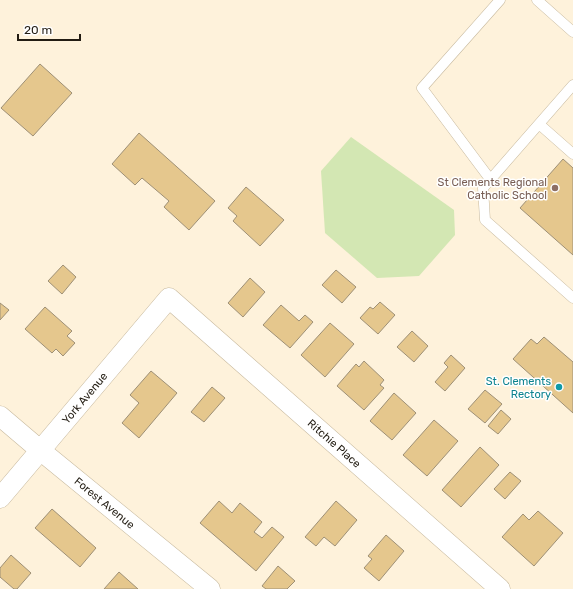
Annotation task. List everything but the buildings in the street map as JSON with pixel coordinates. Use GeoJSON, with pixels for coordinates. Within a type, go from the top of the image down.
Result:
{"type":"FeatureCollection","features":[{"type":"Feature","properties":{"kind":"street","name":"York Avenue"},"geometry":{"type":"LineString","coordinates":[[0,498],[169,298]]}},
{"type":"Feature","properties":{"kind":"street","name":"Ritchie Place"},"geometry":{"type":"LineString","coordinates":[[169,298],[500,589]]}},
{"type":"Feature","properties":{"kind":"street","name":"Forest Avenue"},"geometry":{"type":"LineString","coordinates":[[0,416],[210,589]]}},
{"type":"Feature","properties":{"kind":"lane"},"geometry":{"type":"LineString","coordinates":[[490,179],[422,88],[500,0]]}},
{"type":"Feature","properties":{"kind":"lane"},"geometry":{"type":"LineString","coordinates":[[537,0],[573,32]]}},
{"type":"Feature","properties":{"kind":"lane"},"geometry":{"type":"LineString","coordinates":[[573,86],[482,188],[484,220],[573,298]]}},
{"type":"Feature","properties":{"kind":"lane"},"geometry":{"type":"LineString","coordinates":[[539,124],[573,154]]}},
{"type":"Feature","properties":{"kind":"green space"},"geometry":{"type":"Polygon","coordinates":[[[351,137],[454,210],[455,235],[419,276],[377,278],[325,233],[321,171],[351,137]]]}},
{"type":"Feature","properties":{"kind":"place","name":"St Clements Regional Catholic School"},"geometry":{"type":"Point","coordinates":[555,188]}},
{"type":"Feature","properties":{"kind":"place","name":"St. Clements Rectory"},"geometry":{"type":"Point","coordinates":[559,387]}}]}
